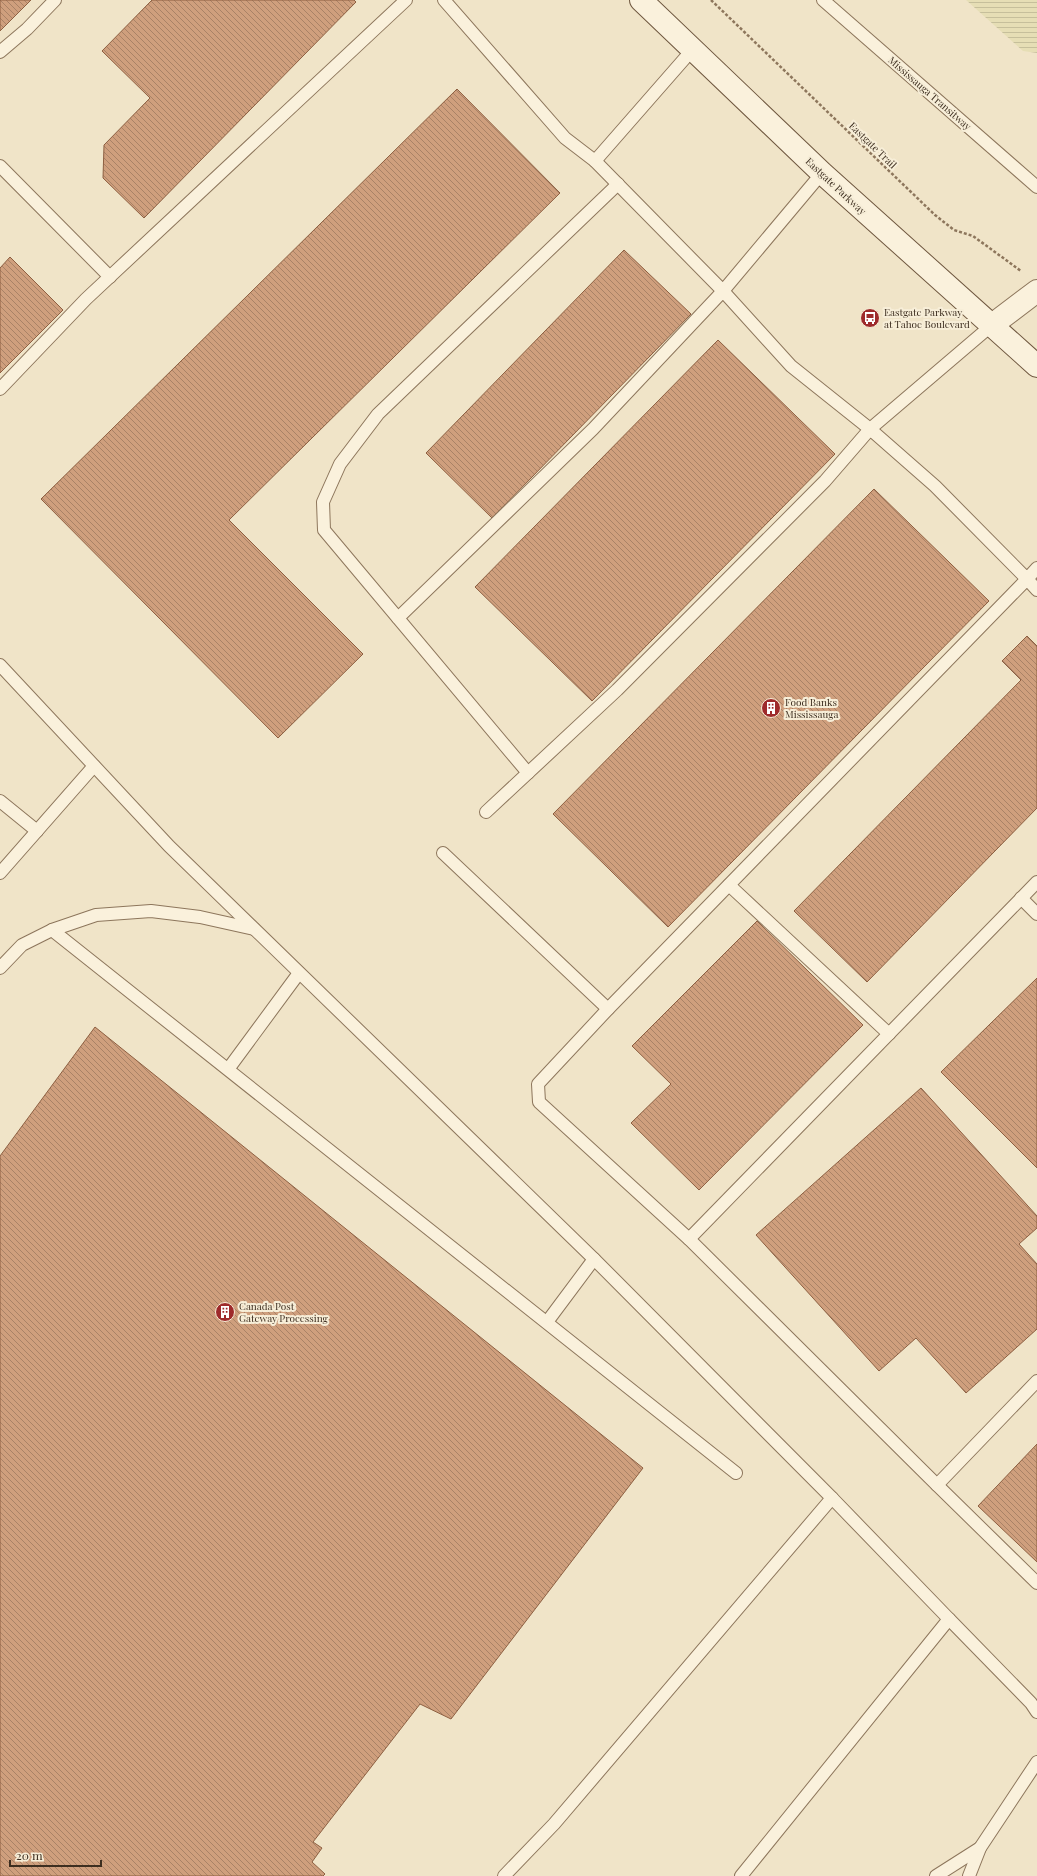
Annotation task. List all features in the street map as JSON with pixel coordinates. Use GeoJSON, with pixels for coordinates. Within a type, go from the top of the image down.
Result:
{"type":"FeatureCollection","features":[{"type":"Feature","properties":{"kind":"main road","name":"Eastgate Parkway"},"geometry":{"type":"LineString","coordinates":[[641,0],[822,173],[1037,366]]}},
{"type":"Feature","properties":{"kind":"main road"},"geometry":{"type":"LineString","coordinates":[[992,325],[1037,291]]}},
{"type":"Feature","properties":{"kind":"lane"},"geometry":{"type":"LineString","coordinates":[[0,52],[27,29],[55,0]]}},
{"type":"Feature","properties":{"kind":"lane"},"geometry":{"type":"LineString","coordinates":[[0,390],[86,299],[406,0]]}},
{"type":"Feature","properties":{"kind":"lane"},"geometry":{"type":"LineString","coordinates":[[444,0],[565,138],[595,161],[618,184],[723,291],[791,366],[870,428],[935,486],[1037,590]]}},
{"type":"Feature","properties":{"kind":"lane","name":"Mississauga Transitway"},"geometry":{"type":"LineString","coordinates":[[823,0],[1037,187]]}},
{"type":"Feature","properties":{"kind":"lane"},"geometry":{"type":"LineString","coordinates":[[595,161],[694,49]]}},
{"type":"Feature","properties":{"kind":"lane"},"geometry":{"type":"LineString","coordinates":[[0,166],[110,277]]}},
{"type":"Feature","properties":{"kind":"lane"},"geometry":{"type":"LineString","coordinates":[[398,618],[593,428],[723,291],[822,173]]}},
{"type":"Feature","properties":{"kind":"lane"},"geometry":{"type":"LineString","coordinates":[[528,773],[324,530],[323,502],[340,464],[378,414],[618,184]]}},
{"type":"Feature","properties":{"kind":"lane"},"geometry":{"type":"LineString","coordinates":[[486,812],[617,690],[825,481],[870,428],[992,325]]}},
{"type":"Feature","properties":{"kind":"lane"},"geometry":{"type":"LineString","coordinates":[[1037,568],[608,1009],[538,1084],[539,1102],[689,1239],[937,1486],[1037,1583]]}},
{"type":"Feature","properties":{"kind":"lane"},"geometry":{"type":"LineString","coordinates":[[0,665],[169,846],[594,1259],[832,1498],[1031,1703],[1037,1712]]}},
{"type":"Feature","properties":{"kind":"lane"},"geometry":{"type":"LineString","coordinates":[[0,873],[94,766]]}},
{"type":"Feature","properties":{"kind":"lane"},"geometry":{"type":"LineString","coordinates":[[0,801],[37,831]]}},
{"type":"Feature","properties":{"kind":"lane"},"geometry":{"type":"LineString","coordinates":[[443,853],[608,1009]]}},
{"type":"Feature","properties":{"kind":"lane"},"geometry":{"type":"LineString","coordinates":[[689,1239],[1037,882]]}},
{"type":"Feature","properties":{"kind":"lane"},"geometry":{"type":"LineString","coordinates":[[729,885],[889,1034]]}},
{"type":"Feature","properties":{"kind":"lane"},"geometry":{"type":"LineString","coordinates":[[1021,898],[1037,914]]}},
{"type":"Feature","properties":{"kind":"lane"},"geometry":{"type":"LineString","coordinates":[[0,968],[22,945],[52,930],[96,915],[151,911],[200,916],[256,930]]}},
{"type":"Feature","properties":{"kind":"lane"},"geometry":{"type":"LineString","coordinates":[[52,930],[229,1068],[736,1473]]}},
{"type":"Feature","properties":{"kind":"lane"},"geometry":{"type":"LineString","coordinates":[[229,1068],[299,973]]}},
{"type":"Feature","properties":{"kind":"lane"},"geometry":{"type":"LineString","coordinates":[[547,1322],[594,1259]]}},
{"type":"Feature","properties":{"kind":"lane"},"geometry":{"type":"LineString","coordinates":[[937,1486],[1037,1381]]}},
{"type":"Feature","properties":{"kind":"lane"},"geometry":{"type":"LineString","coordinates":[[504,1876],[554,1824],[832,1498]]}},
{"type":"Feature","properties":{"kind":"lane"},"geometry":{"type":"LineString","coordinates":[[741,1876],[949,1619]]}},
{"type":"Feature","properties":{"kind":"lane"},"geometry":{"type":"LineString","coordinates":[[969,1876],[980,1848],[1037,1762]]}},
{"type":"Feature","properties":{"kind":"lane"},"geometry":{"type":"LineString","coordinates":[[936,1876],[980,1848]]}},
{"type":"Feature","properties":{"kind":"path","name":"Eastgate Trail"},"geometry":{"type":"LineString","coordinates":[[711,0],[935,215],[954,230],[972,236],[1024,273]]}},
{"type":"Feature","properties":{"kind":"shaded area"},"geometry":{"type":"Polygon","coordinates":[[[966,0],[1037,0],[1037,53],[1023,51],[966,0]]]}},
{"type":"Feature","properties":{"kind":"building"},"geometry":{"type":"Polygon","coordinates":[[[0,0],[31,0],[0,31],[0,0]]]}},
{"type":"Feature","properties":{"kind":"building"},"geometry":{"type":"Polygon","coordinates":[[[152,0],[354,0],[356,2],[144,218],[103,178],[104,145],[150,98],[102,51],[152,0]]]}},
{"type":"Feature","properties":{"kind":"building"},"geometry":{"type":"Polygon","coordinates":[[[457,89],[560,193],[229,520],[363,654],[278,738],[41,499],[457,89]]]}},
{"type":"Feature","properties":{"kind":"building"},"geometry":{"type":"Polygon","coordinates":[[[624,250],[691,314],[492,518],[426,453],[624,250]]]}},
{"type":"Feature","properties":{"kind":"building"},"geometry":{"type":"Polygon","coordinates":[[[10,257],[63,310],[0,373],[0,268],[10,257]]]}},
{"type":"Feature","properties":{"kind":"building"},"geometry":{"type":"Polygon","coordinates":[[[718,340],[835,454],[592,701],[475,587],[718,340]]]}},
{"type":"Feature","properties":{"kind":"building","name":"Food Banks Mississauga"},"geometry":{"type":"Polygon","coordinates":[[[874,489],[989,601],[668,927],[553,814],[874,489]]]}},
{"type":"Feature","properties":{"kind":"building"},"geometry":{"type":"Polygon","coordinates":[[[1027,636],[1037,646],[1037,808],[867,982],[794,911],[1021,680],[1002,661],[1027,636]]]}},
{"type":"Feature","properties":{"kind":"building"},"geometry":{"type":"Polygon","coordinates":[[[757,921],[863,1025],[699,1190],[631,1123],[671,1084],[632,1046],[757,921]]]}},
{"type":"Feature","properties":{"kind":"building"},"geometry":{"type":"Polygon","coordinates":[[[1037,978],[1037,1168],[941,1072],[1037,978]]]}},
{"type":"Feature","properties":{"kind":"building","name":"Canada Post Gateway Processing"},"geometry":{"type":"Polygon","coordinates":[[[95,1027],[643,1468],[451,1719],[420,1704],[313,1842],[322,1848],[312,1862],[325,1874],[323,1876],[0,1876],[0,1156],[95,1027]]]}},
{"type":"Feature","properties":{"kind":"building"},"geometry":{"type":"Polygon","coordinates":[[[921,1088],[1037,1216],[1037,1228],[1019,1244],[1037,1264],[1037,1329],[966,1393],[916,1338],[879,1371],[756,1235],[921,1088]]]}},
{"type":"Feature","properties":{"kind":"building"},"geometry":{"type":"Polygon","coordinates":[[[1037,1444],[1037,1562],[978,1506],[1037,1444]]]}},
{"type":"Feature","properties":{"kind":"place","name":"Eastgate Parkway at Tahoe Boulevard"},"geometry":{"type":"Point","coordinates":[870,318]}},
{"type":"Feature","properties":{"kind":"place","name":"Food Banks Mississauga"},"geometry":{"type":"Point","coordinates":[771,708]}},
{"type":"Feature","properties":{"kind":"place","name":"Canada Post Gateway Processing"},"geometry":{"type":"Point","coordinates":[225,1312]}}]}
